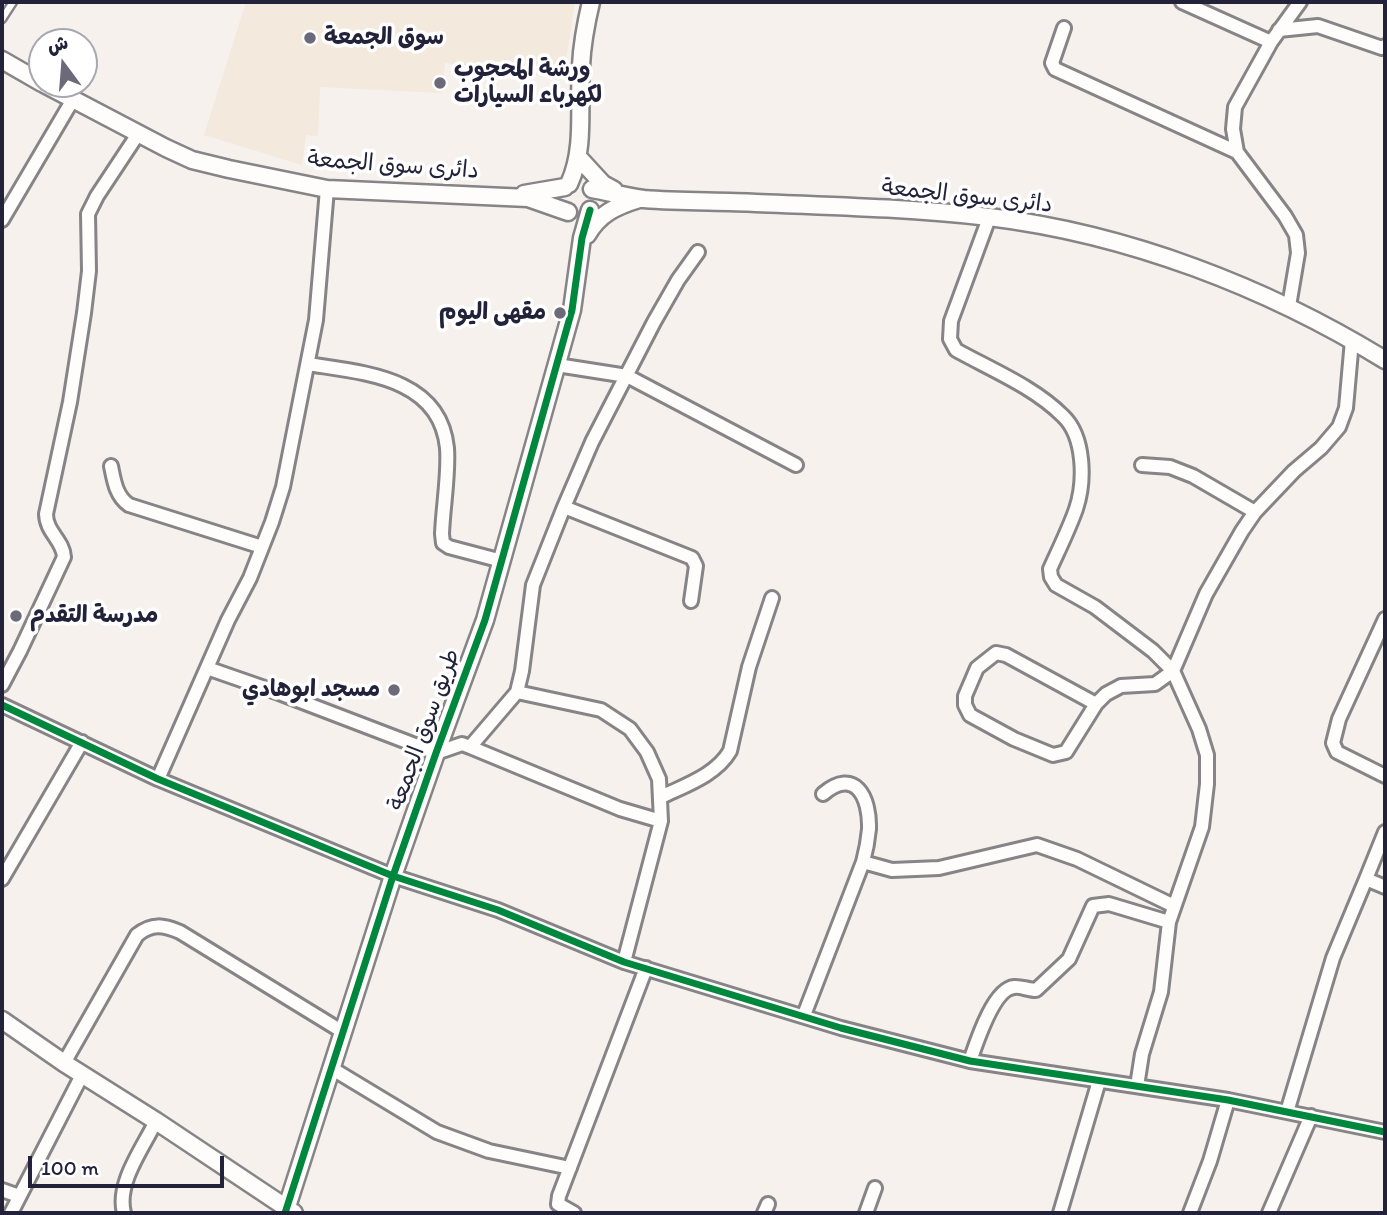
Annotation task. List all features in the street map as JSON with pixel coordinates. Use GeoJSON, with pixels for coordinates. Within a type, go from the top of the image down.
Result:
{"type":"FeatureCollection","features":[{"type":"Feature","properties":{"kind":"main road"},"geometry":{"type":"LineString","coordinates":[[581,250],[570,213],[561,200],[579,154],[581,65],[591,2]]}},
{"type":"Feature","properties":{"kind":"main road","name":"دائرى سوق الجمعة"},"geometry":{"type":"LineString","coordinates":[[2,60],[28,75]]}},
{"type":"Feature","properties":{"kind":"main road","name":"دائرى سوق الجمعة"},"geometry":{"type":"LineString","coordinates":[[67,98],[192,160],[327,188],[508,196]]}},
{"type":"Feature","properties":{"kind":"main road"},"geometry":{"type":"LineString","coordinates":[[579,154],[595,197],[581,250]]}},
{"type":"Feature","properties":{"kind":"main road"},"geometry":{"type":"LineString","coordinates":[[579,154],[603,184],[622,195]]}},
{"type":"Feature","properties":{"kind":"main road"},"geometry":{"type":"LineString","coordinates":[[508,196],[579,181],[590,187],[641,199]]}},
{"type":"Feature","properties":{"kind":"main road"},"geometry":{"type":"LineString","coordinates":[[508,196],[538,200],[570,213],[581,214],[591,208],[641,199]]}},
{"type":"Feature","properties":{"kind":"main road"},"geometry":{"type":"LineString","coordinates":[[581,250],[588,233],[602,215],[641,199]]}},
{"type":"Feature","properties":{"kind":"main road","name":"دائرى سوق الجمعة"},"geometry":{"type":"LineString","coordinates":[[641,199],[789,204],[989,218],[1077,233],[1156,256],[1255,291],[1289,306],[1385,360]]}},
{"type":"Feature","properties":{"kind":"main road","name":"طريق سوق الجمعة"},"geometry":{"type":"LineString","coordinates":[[289,1212],[331,1068],[393,876],[474,655],[572,310],[581,250]]}},
{"type":"Feature","properties":{"kind":"main road"},"geometry":{"type":"LineString","coordinates":[[2,1020],[289,1212]]}},
{"type":"Feature","properties":{"kind":"street"},"geometry":{"type":"LineString","coordinates":[[1182,2],[1201,6],[1271,42]]}},
{"type":"Feature","properties":{"kind":"street"},"geometry":{"type":"LineString","coordinates":[[1289,306],[1298,253],[1296,235],[1237,152],[1233,128],[1235,107],[1271,42],[1300,2]]}},
{"type":"Feature","properties":{"kind":"street"},"geometry":{"type":"LineString","coordinates":[[1279,30],[1318,26],[1382,48],[1385,46]]}},
{"type":"Feature","properties":{"kind":"street"},"geometry":{"type":"LineString","coordinates":[[1064,28],[1052,63],[1055,69],[1237,152]]}},
{"type":"Feature","properties":{"kind":"street"},"geometry":{"type":"LineString","coordinates":[[2,219],[72,101]]}},
{"type":"Feature","properties":{"kind":"street"},"geometry":{"type":"LineString","coordinates":[[2,685],[64,557],[61,545],[47,526],[46,514],[70,402],[84,313],[89,271],[89,214],[97,195],[138,134]]}},
{"type":"Feature","properties":{"kind":"street"},"geometry":{"type":"LineString","coordinates":[[158,779],[262,547],[283,487],[316,320],[327,188]]}},
{"type":"Feature","properties":{"kind":"street"},"geometry":{"type":"LineString","coordinates":[[989,218],[951,321],[950,339],[957,350],[1037,396],[1065,417],[1076,436],[1082,471],[1077,506],[1050,569],[1051,577],[1056,585],[1095,607],[1153,651],[1174,671],[1207,755],[1208,784],[1202,827],[1169,922],[1161,992],[1142,1054],[1137,1086]]}},
{"type":"Feature","properties":{"kind":"street"},"geometry":{"type":"LineString","coordinates":[[470,747],[517,692],[533,585],[564,507],[592,442],[672,290],[698,252]]}},
{"type":"Feature","properties":{"kind":"street"},"geometry":{"type":"LineString","coordinates":[[1096,704],[1006,655],[996,653],[977,668],[965,696],[965,705],[970,715],[1014,739],[1053,755],[1066,752],[1096,704],[1106,694],[1121,686],[1155,684],[1174,671],[1206,594],[1255,512],[1294,471],[1321,449],[1339,427],[1346,408],[1352,340]]}},
{"type":"Feature","properties":{"kind":"street"},"geometry":{"type":"LineString","coordinates":[[308,364],[365,373],[398,383],[422,397],[439,415],[447,449],[443,543],[502,561]]}},
{"type":"Feature","properties":{"kind":"street"},"geometry":{"type":"LineString","coordinates":[[557,365],[627,376],[796,465]]}},
{"type":"Feature","properties":{"kind":"street"},"geometry":{"type":"LineString","coordinates":[[1142,465],[1170,467],[1193,476],[1255,512]]}},
{"type":"Feature","properties":{"kind":"street"},"geometry":{"type":"LineString","coordinates":[[111,466],[116,487],[129,505],[262,547]]}},
{"type":"Feature","properties":{"kind":"street"},"geometry":{"type":"LineString","coordinates":[[564,507],[692,558],[696,566],[691,601]]}},
{"type":"Feature","properties":{"kind":"street"},"geometry":{"type":"LineString","coordinates":[[661,797],[714,770],[730,751],[749,667],[772,598]]}},
{"type":"Feature","properties":{"kind":"street"},"geometry":{"type":"LineString","coordinates":[[1385,619],[1339,719],[1333,743],[1337,752],[1385,776]]}},
{"type":"Feature","properties":{"kind":"street"},"geometry":{"type":"LineString","coordinates":[[207,668],[436,753],[462,744],[607,804],[661,821]]}},
{"type":"Feature","properties":{"kind":"street"},"geometry":{"type":"LineString","coordinates":[[517,692],[601,710],[630,729],[647,752],[659,779],[661,821],[624,962]]}},
{"type":"Feature","properties":{"kind":"street"},"geometry":{"type":"LineString","coordinates":[[2,705],[158,779],[393,876],[498,910],[624,962],[841,1028],[970,1061],[1228,1100],[1385,1132]]}},
{"type":"Feature","properties":{"kind":"street"},"geometry":{"type":"LineString","coordinates":[[2,879],[82,742]]}},
{"type":"Feature","properties":{"kind":"street"},"geometry":{"type":"LineString","coordinates":[[804,1015],[863,862],[869,826],[863,794],[855,785],[845,782],[823,794]]}},
{"type":"Feature","properties":{"kind":"street"},"geometry":{"type":"LineString","coordinates":[[1287,1112],[1333,958],[1385,832]]}},
{"type":"Feature","properties":{"kind":"street"},"geometry":{"type":"LineString","coordinates":[[863,862],[892,870],[939,868],[1037,845],[1077,859],[1174,906]]}},
{"type":"Feature","properties":{"kind":"street"},"geometry":{"type":"LineString","coordinates":[[1366,879],[1385,887]]}},
{"type":"Feature","properties":{"kind":"street"},"geometry":{"type":"LineString","coordinates":[[970,1061],[981,1031],[998,999],[1008,989],[1016,986],[1036,990],[1056,973],[1069,959],[1093,906],[1109,904],[1169,922]]}},
{"type":"Feature","properties":{"kind":"street"},"geometry":{"type":"LineString","coordinates":[[64,1063],[137,935],[154,926],[165,926],[180,932],[343,1032]]}},
{"type":"Feature","properties":{"kind":"street"},"geometry":{"type":"LineString","coordinates":[[574,1213],[562,1207],[558,1200],[646,968]]}},
{"type":"Feature","properties":{"kind":"street"},"geometry":{"type":"LineString","coordinates":[[331,1068],[437,1132],[489,1151],[570,1168]]}},
{"type":"Feature","properties":{"kind":"street"},"geometry":{"type":"LineString","coordinates":[[11,1213],[82,1075]]}},
{"type":"Feature","properties":{"kind":"street"},"geometry":{"type":"LineString","coordinates":[[1060,1213],[1099,1081]]}},
{"type":"Feature","properties":{"kind":"street"},"geometry":{"type":"LineString","coordinates":[[1191,1213],[1228,1100]]}},
{"type":"Feature","properties":{"kind":"street"},"geometry":{"type":"LineString","coordinates":[[1269,1213],[1311,1116]]}},
{"type":"Feature","properties":{"kind":"street"},"geometry":{"type":"LineString","coordinates":[[124,1213],[122,1202],[125,1185],[156,1121]]}},
{"type":"Feature","properties":{"kind":"street"},"geometry":{"type":"LineString","coordinates":[[866,1213],[875,1188]]}},
{"type":"Feature","properties":{"kind":"street"},"geometry":{"type":"LineString","coordinates":[[2,1190],[19,1196]]}},
{"type":"Feature","properties":{"kind":"lane"},"geometry":{"type":"LineString","coordinates":[[2,19],[13,2]]}},
{"type":"Feature","properties":{"kind":"shaded area"},"geometry":{"type":"Polygon","coordinates":[[[246,2],[575,2],[563,79],[445,63],[442,93],[320,87],[318,136],[306,135],[302,165],[204,135],[246,2]]]}},
{"type":"Feature","properties":{"kind":"cycle path"},"geometry":{"type":"LineString","coordinates":[[285,1213],[393,876],[485,620],[572,310],[582,238],[590,210]]}},
{"type":"Feature","properties":{"kind":"cycle path"},"geometry":{"type":"LineString","coordinates":[[2,705],[158,779],[393,876],[498,910],[624,962],[841,1028],[970,1061],[1228,1100],[1385,1132]]}},
{"type":"Feature","properties":{"kind":"place","name":"سوق الجمعة"},"geometry":{"type":"Point","coordinates":[310,38]}},
{"type":"Feature","properties":{"kind":"place","name":"ورشة المحجوب لكهرباء السيارات"},"geometry":{"type":"Point","coordinates":[440,83]}},
{"type":"Feature","properties":{"kind":"place","name":"مقهى اليوم"},"geometry":{"type":"Point","coordinates":[560,313]}},
{"type":"Feature","properties":{"kind":"place","name":"مدرسة التقدم"},"geometry":{"type":"Point","coordinates":[16,616]}},
{"type":"Feature","properties":{"kind":"place","name":"مسجد ابوهادي"},"geometry":{"type":"Point","coordinates":[394,690]}}]}
